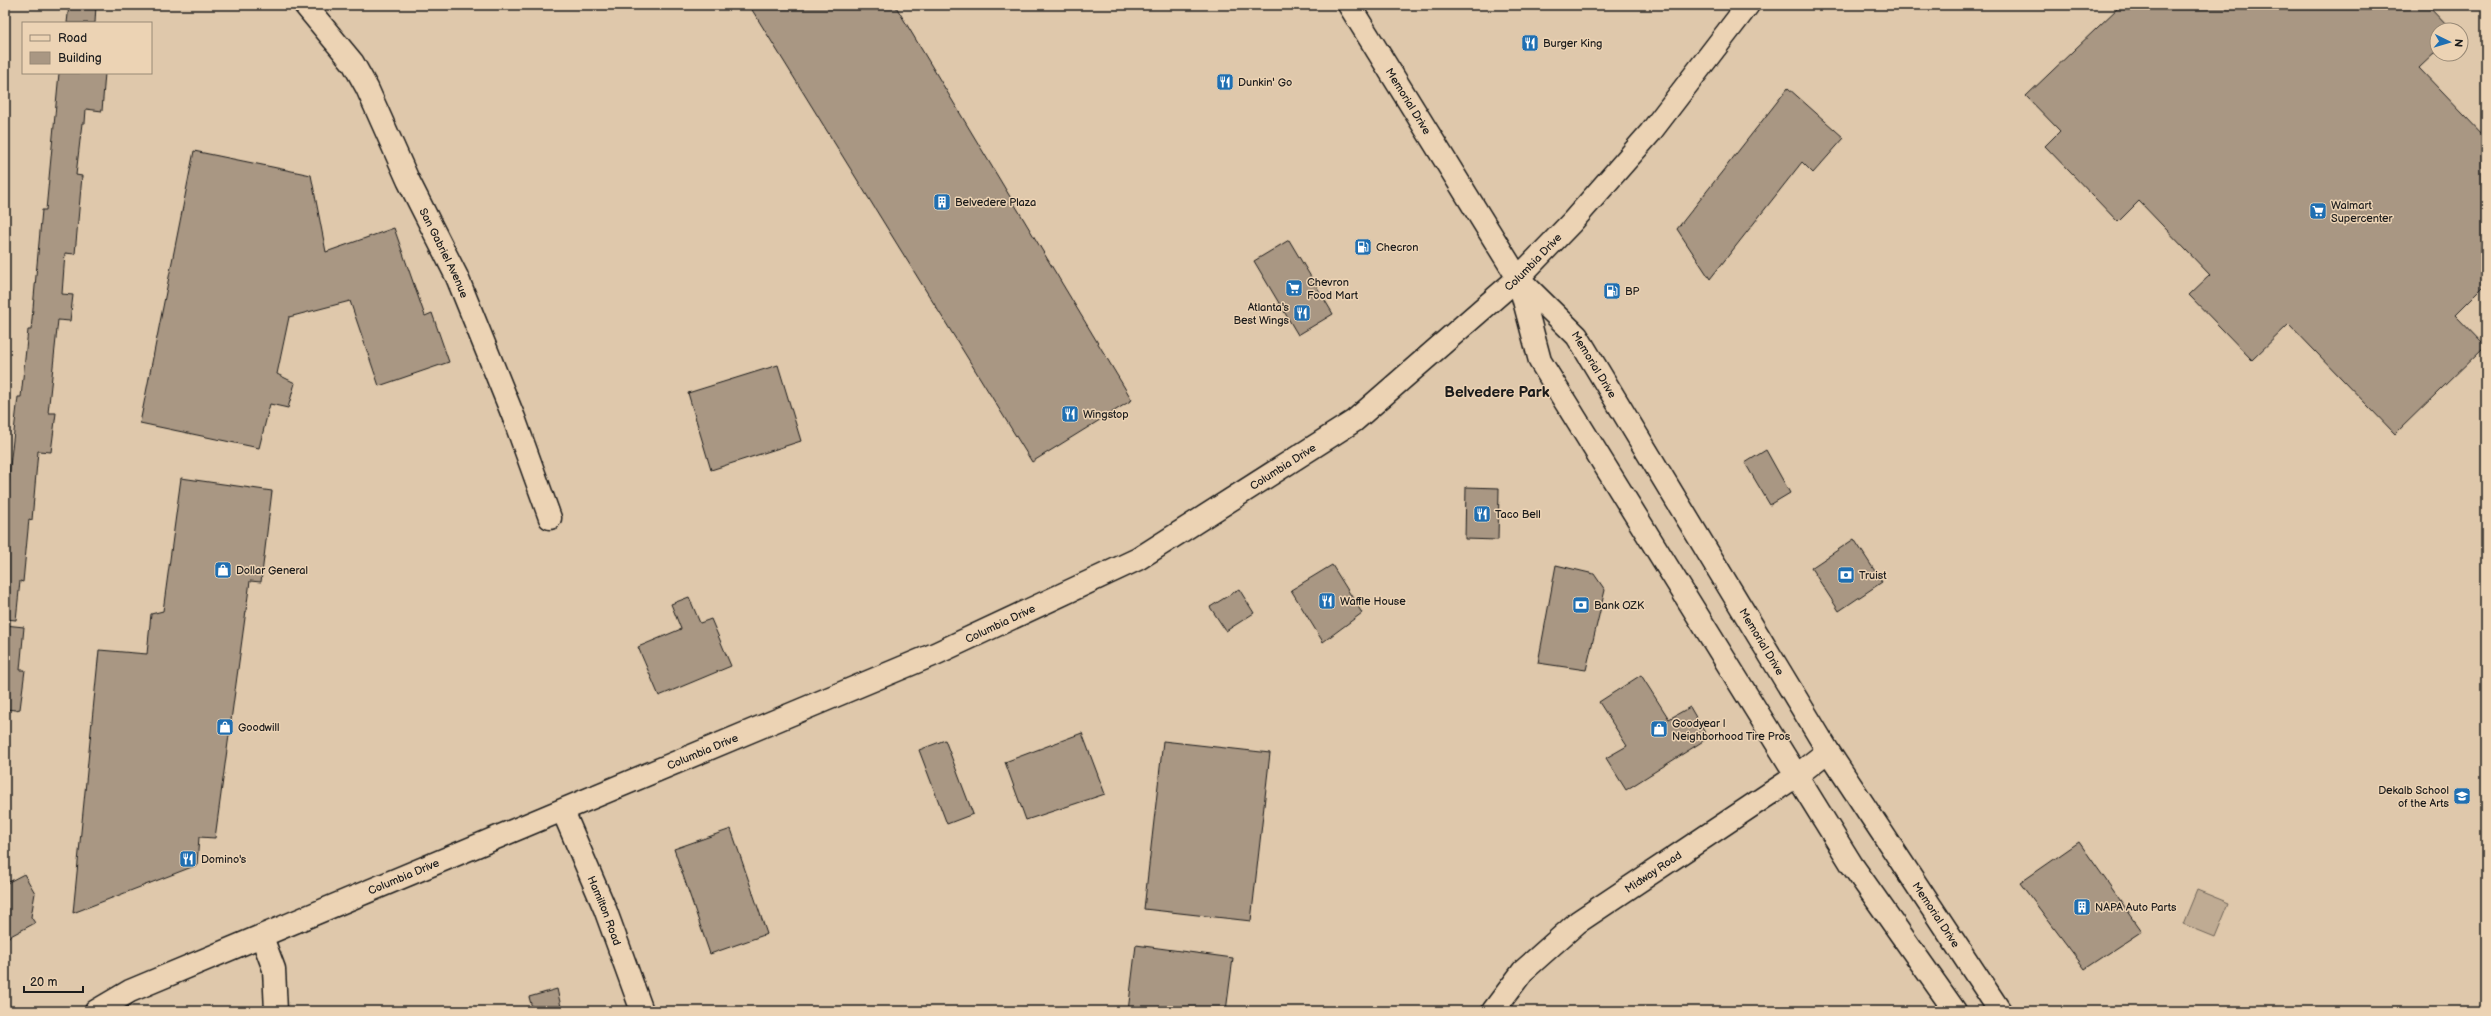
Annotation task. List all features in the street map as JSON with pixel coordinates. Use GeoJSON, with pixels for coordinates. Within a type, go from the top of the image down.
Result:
{"type":"FeatureCollection","features":[{"type":"Feature","properties":{"kind":"main road","name":"San Gabriel Avenue"},"geometry":{"type":"LineString","coordinates":[[305,5],[353,63],[368,88],[408,180],[457,277],[514,418],[550,518]]}},
{"type":"Feature","properties":{"kind":"main road","name":"Memorial Drive"},"geometry":{"type":"LineString","coordinates":[[1349,5],[1518,278],[1577,336],[1828,751],[2000,1011]]}},
{"type":"Feature","properties":{"kind":"main road","name":"Columbia Drive"},"geometry":{"type":"LineString","coordinates":[[96,1011],[130,991],[935,654],[1138,559],[1354,421],[1518,278],[1572,222],[1650,133],[1748,5]]}},
{"type":"Feature","properties":{"kind":"main road","name":"Memorial Drive"},"geometry":{"type":"LineString","coordinates":[[1518,278],[1540,361],[1852,865],[1955,1011]]}},
{"type":"Feature","properties":{"kind":"main road","name":"Midway Road"},"geometry":{"type":"LineString","coordinates":[[1493,1011],[1523,971],[1578,922],[1796,776],[1828,751]]}},
{"type":"Feature","properties":{"kind":"main road","name":"Hamilton Road"},"geometry":{"type":"LineString","coordinates":[[563,811],[605,909],[642,1011]]}},
{"type":"Feature","properties":{"kind":"main road"},"geometry":{"type":"LineString","coordinates":[[262,937],[274,969],[276,1011]]}},
{"type":"Feature","properties":{"kind":"shaded area"},"geometry":{"type":"Polygon","coordinates":[[[2197,890],[2229,903],[2215,937],[2183,924],[2197,890]]]}},
{"type":"Feature","properties":{"kind":"building"},"geometry":{"type":"Polygon","coordinates":[[[69,5],[96,5],[95,22],[67,22],[69,5]]]}},
{"type":"Feature","properties":{"kind":"building","name":"Belvedere Plaza"},"geometry":{"type":"Polygon","coordinates":[[[749,5],[895,5],[1132,400],[1032,462],[749,5]]]}},
{"type":"Feature","properties":{"kind":"building","name":"Walmart Supercenter"},"geometry":{"type":"Polygon","coordinates":[[[2121,5],[2427,5],[2443,22],[2429,22],[2429,59],[2419,68],[2486,138],[2486,284],[2455,315],[2485,346],[2395,434],[2289,324],[2252,360],[2189,295],[2210,275],[2139,201],[2118,222],[2045,146],[2060,131],[2026,96],[2121,5]]]}},
{"type":"Feature","properties":{"kind":"building"},"geometry":{"type":"Polygon","coordinates":[[[59,74],[105,74],[102,111],[86,109],[85,123],[82,123],[76,175],[82,176],[75,254],[65,253],[62,294],[73,295],[70,321],[58,320],[48,413],[56,413],[51,452],[38,451],[32,520],[29,519],[23,582],[20,581],[16,620],[5,619],[5,527],[18,397],[21,397],[28,330],[31,330],[42,210],[46,210],[59,74]]]}},
{"type":"Feature","properties":{"kind":"building"},"geometry":{"type":"Polygon","coordinates":[[[1788,88],[1844,138],[1813,173],[1802,162],[1710,279],[1677,229],[1788,88]]]}},
{"type":"Feature","properties":{"kind":"building"},"geometry":{"type":"Polygon","coordinates":[[[194,151],[311,175],[326,252],[394,228],[425,316],[432,313],[449,362],[379,386],[350,301],[289,317],[277,374],[295,383],[288,408],[270,404],[259,448],[140,423],[194,151]]]}},
{"type":"Feature","properties":{"kind":"building","name":"Chevron Food Mart"},"geometry":{"type":"Polygon","coordinates":[[[1289,240],[1333,314],[1298,335],[1254,261],[1289,240]]]}},
{"type":"Feature","properties":{"kind":"building"},"geometry":{"type":"Polygon","coordinates":[[[778,365],[801,441],[711,470],[688,393],[778,365]]]}},
{"type":"Feature","properties":{"kind":"building"},"geometry":{"type":"Polygon","coordinates":[[[1766,450],[1790,493],[1770,505],[1745,463],[1766,450]]]}},
{"type":"Feature","properties":{"kind":"building"},"geometry":{"type":"Polygon","coordinates":[[[181,478],[272,491],[261,582],[250,581],[215,838],[199,837],[197,865],[73,913],[99,650],[147,654],[151,614],[163,611],[181,478]]]}},
{"type":"Feature","properties":{"kind":"building","name":"Taco Bell"},"geometry":{"type":"Polygon","coordinates":[[[1466,487],[1499,488],[1498,540],[1465,539],[1466,487]]]}},
{"type":"Feature","properties":{"kind":"building","name":"Truist"},"geometry":{"type":"Polygon","coordinates":[[[1854,539],[1882,582],[1839,611],[1811,568],[1854,539]]]}},
{"type":"Feature","properties":{"kind":"building","name":"Waffle House"},"geometry":{"type":"Polygon","coordinates":[[[1332,565],[1362,613],[1323,642],[1291,590],[1332,565]]]}},
{"type":"Feature","properties":{"kind":"building"},"geometry":{"type":"Polygon","coordinates":[[[1556,565],[1594,574],[1605,590],[1586,670],[1538,663],[1556,565]]]}},
{"type":"Feature","properties":{"kind":"building"},"geometry":{"type":"Polygon","coordinates":[[[1239,589],[1254,613],[1226,631],[1210,607],[1239,589]]]}},
{"type":"Feature","properties":{"kind":"building"},"geometry":{"type":"Polygon","coordinates":[[[689,597],[700,623],[711,619],[731,666],[659,696],[638,647],[681,629],[671,604],[689,597]]]}},
{"type":"Feature","properties":{"kind":"building"},"geometry":{"type":"Polygon","coordinates":[[[5,625],[24,627],[20,670],[25,670],[20,709],[16,710],[5,709],[5,625]]]}},
{"type":"Feature","properties":{"kind":"building","name":"Goodyear | Neighborhood Tire Pros"},"geometry":{"type":"Polygon","coordinates":[[[1641,675],[1669,719],[1690,707],[1708,738],[1626,790],[1606,758],[1627,746],[1599,702],[1641,675]]]}},
{"type":"Feature","properties":{"kind":"building"},"geometry":{"type":"Polygon","coordinates":[[[1082,733],[1105,794],[1026,820],[1005,762],[1082,733]]]}},
{"type":"Feature","properties":{"kind":"building"},"geometry":{"type":"Polygon","coordinates":[[[945,740],[973,814],[947,824],[919,750],[945,740]]]}},
{"type":"Feature","properties":{"kind":"building"},"geometry":{"type":"Polygon","coordinates":[[[1163,741],[1270,753],[1251,921],[1144,909],[1163,741]]]}},
{"type":"Feature","properties":{"kind":"building"},"geometry":{"type":"Polygon","coordinates":[[[731,829],[767,934],[710,954],[674,849],[731,829]]]}},
{"type":"Feature","properties":{"kind":"building","name":"NAPA Auto Parts"},"geometry":{"type":"Polygon","coordinates":[[[2079,842],[2142,931],[2085,969],[2020,883],[2079,842]]]}},
{"type":"Feature","properties":{"kind":"building"},"geometry":{"type":"Polygon","coordinates":[[[24,874],[35,893],[31,917],[35,923],[5,939],[5,884],[24,874]]]}},
{"type":"Feature","properties":{"kind":"building"},"geometry":{"type":"Polygon","coordinates":[[[1136,945],[1233,958],[1226,1011],[1128,1011],[1136,945]]]}},
{"type":"Feature","properties":{"kind":"building"},"geometry":{"type":"Polygon","coordinates":[[[557,989],[562,1011],[533,1011],[529,997],[557,989]]]}},
{"type":"Feature","properties":{"kind":"place","name":"Burger King"},"geometry":{"type":"Point","coordinates":[1530,43]}},
{"type":"Feature","properties":{"kind":"place","name":"Dunkin' Go"},"geometry":{"type":"Point","coordinates":[1225,82]}},
{"type":"Feature","properties":{"kind":"place","name":"Belvedere Plaza"},"geometry":{"type":"Point","coordinates":[942,202]}},
{"type":"Feature","properties":{"kind":"place","name":"Walmart Supercenter"},"geometry":{"type":"Point","coordinates":[2318,211]}},
{"type":"Feature","properties":{"kind":"place","name":"Checron"},"geometry":{"type":"Point","coordinates":[1363,247]}},
{"type":"Feature","properties":{"kind":"place","name":"Chevron Food Mart"},"geometry":{"type":"Point","coordinates":[1294,288]}},
{"type":"Feature","properties":{"kind":"place","name":"BP"},"geometry":{"type":"Point","coordinates":[1612,291]}},
{"type":"Feature","properties":{"kind":"place","name":"Atlanta's Best Wings"},"geometry":{"type":"Point","coordinates":[1302,313]}},
{"type":"Feature","properties":{"kind":"place","name":"Wingstop"},"geometry":{"type":"Point","coordinates":[1070,414]}},
{"type":"Feature","properties":{"kind":"place","name":"Taco Bell"},"geometry":{"type":"Point","coordinates":[1482,514]}},
{"type":"Feature","properties":{"kind":"place","name":"Dollar General"},"geometry":{"type":"Point","coordinates":[223,570]}},
{"type":"Feature","properties":{"kind":"place","name":"Truist"},"geometry":{"type":"Point","coordinates":[1846,575]}},
{"type":"Feature","properties":{"kind":"place","name":"Waffle House"},"geometry":{"type":"Point","coordinates":[1327,601]}},
{"type":"Feature","properties":{"kind":"place","name":"Bank OZK"},"geometry":{"type":"Point","coordinates":[1581,605]}},
{"type":"Feature","properties":{"kind":"place","name":"Goodwill"},"geometry":{"type":"Point","coordinates":[225,727]}},
{"type":"Feature","properties":{"kind":"place","name":"Goodyear | Neighborhood Tire Pros"},"geometry":{"type":"Point","coordinates":[1659,729]}},
{"type":"Feature","properties":{"kind":"place","name":"Dekalb School of the Arts"},"geometry":{"type":"Point","coordinates":[2462,796]}},
{"type":"Feature","properties":{"kind":"place","name":"Domino's"},"geometry":{"type":"Point","coordinates":[188,859]}},
{"type":"Feature","properties":{"kind":"place","name":"NAPA Auto Parts"},"geometry":{"type":"Point","coordinates":[2082,907]}},
{"type":"Feature","properties":{"kind":"district","name":"Belvedere Park"},"geometry":{"type":"Point","coordinates":[1497,392]}}]}
